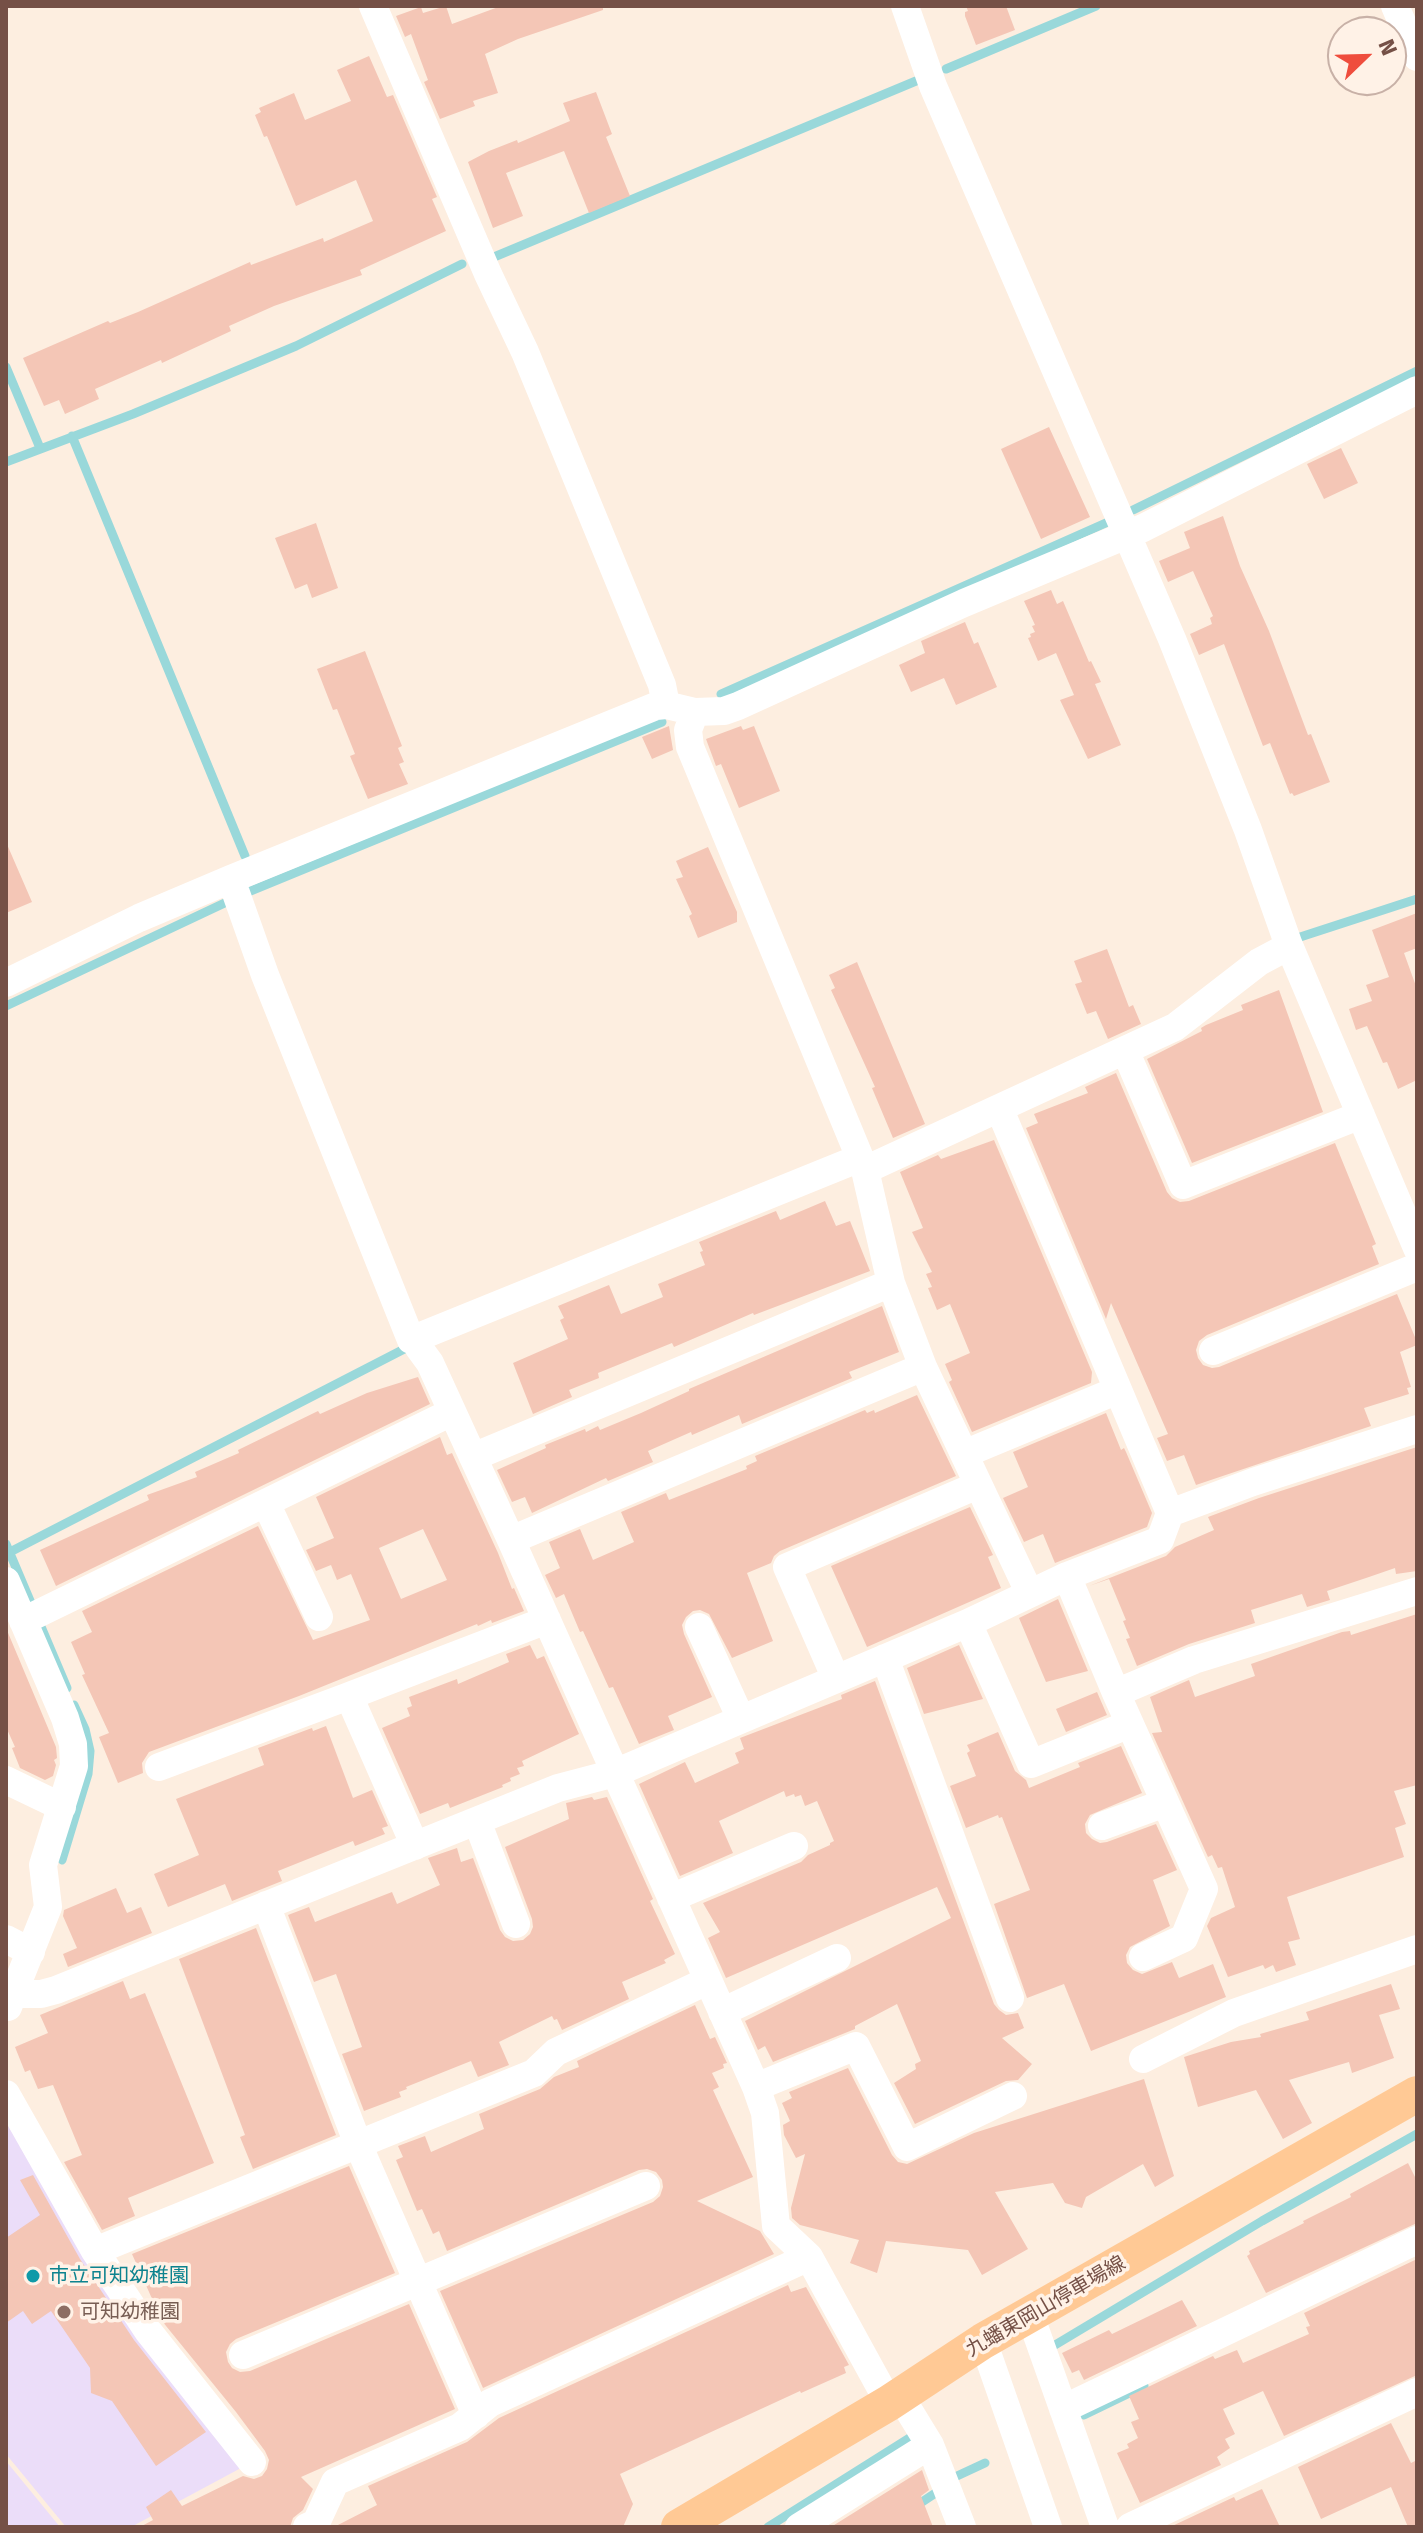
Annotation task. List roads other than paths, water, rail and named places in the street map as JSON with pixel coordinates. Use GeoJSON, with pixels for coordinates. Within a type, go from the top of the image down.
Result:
{"type":"FeatureCollection","features":[{"type":"Feature","properties":{"kind":"main road","name":"九蟠東岡山停車場線"},"geometry":{"type":"LineString","coordinates":[[679,2527],[895,2399],[983,2341],[1417,2094]]}},
{"type":"Feature","properties":{"kind":"street"},"geometry":{"type":"LineString","coordinates":[[373,6],[488,274],[525,352],[662,685],[666,705]]}},
{"type":"Feature","properties":{"kind":"street"},"geometry":{"type":"LineString","coordinates":[[905,6],[933,86],[1178,653],[1248,830],[1288,942],[1417,1248]]}},
{"type":"Feature","properties":{"kind":"street"},"geometry":{"type":"LineString","coordinates":[[1395,6],[1417,57]]}},
{"type":"Feature","properties":{"kind":"street"},"geometry":{"type":"LineString","coordinates":[[6,983],[139,918],[235,891],[641,712],[666,705],[695,712],[724,711],[738,706],[964,603],[1127,535],[1417,390]]}},
{"type":"Feature","properties":{"kind":"street"},"geometry":{"type":"LineString","coordinates":[[695,712],[688,730],[690,747],[863,1164],[891,1283],[923,1367],[1029,1592]]}},
{"type":"Feature","properties":{"kind":"street"},"geometry":{"type":"LineString","coordinates":[[235,891],[265,975],[411,1340],[417,1342],[430,1363],[756,2087],[765,2113],[776,2226],[809,2257],[895,2399],[930,2445],[962,2527]]}},
{"type":"Feature","properties":{"kind":"street"},"geometry":{"type":"LineString","coordinates":[[417,1342],[1000,1110],[1175,1027],[1288,942]]}},
{"type":"Feature","properties":{"kind":"street"},"geometry":{"type":"LineString","coordinates":[[1125,1050],[1183,1185],[1361,1115]]}},
{"type":"Feature","properties":{"kind":"street"},"geometry":{"type":"LineString","coordinates":[[6,1581],[33,1617],[73,1744],[74,1766],[43,1865],[48,1907],[18,1945],[10,2003],[56,1990],[558,1788],[615,1773],[968,1623],[1029,1592],[1160,1540],[1170,1513],[1000,1110]]}},
{"type":"Feature","properties":{"kind":"street"},"geometry":{"type":"LineString","coordinates":[[1213,1351],[1417,1267]]}},
{"type":"Feature","properties":{"kind":"street"},"geometry":{"type":"LineString","coordinates":[[473,1457],[891,1283]]}},
{"type":"Feature","properties":{"kind":"street"},"geometry":{"type":"LineString","coordinates":[[511,1540],[923,1367]]}},
{"type":"Feature","properties":{"kind":"street"},"geometry":{"type":"LineString","coordinates":[[964,1454],[1118,1390]]}},
{"type":"Feature","properties":{"kind":"street"},"geometry":{"type":"LineString","coordinates":[[33,1617],[452,1412]]}},
{"type":"Feature","properties":{"kind":"street"},"geometry":{"type":"LineString","coordinates":[[1170,1513],[1253,1482],[1417,1429]]}},
{"type":"Feature","properties":{"kind":"street"},"geometry":{"type":"LineString","coordinates":[[836,1679],[787,1567],[978,1485]]}},
{"type":"Feature","properties":{"kind":"street"},"geometry":{"type":"LineString","coordinates":[[266,1503],[319,1617]]}},
{"type":"Feature","properties":{"kind":"street"},"geometry":{"type":"LineString","coordinates":[[1067,1576],[1204,1889],[1184,1938],[1143,1957]]}},
{"type":"Feature","properties":{"kind":"street"},"geometry":{"type":"LineString","coordinates":[[1116,1693],[1194,1660],[1417,1591]]}},
{"type":"Feature","properties":{"kind":"street"},"geometry":{"type":"LineString","coordinates":[[159,1767],[547,1620]]}},
{"type":"Feature","properties":{"kind":"street"},"geometry":{"type":"LineString","coordinates":[[968,1623],[1031,1764],[1130,1724]]}},
{"type":"Feature","properties":{"kind":"street"},"geometry":{"type":"LineString","coordinates":[[699,1627],[741,1719]]}},
{"type":"Feature","properties":{"kind":"street"},"geometry":{"type":"LineString","coordinates":[[885,1658],[1010,1998]]}},
{"type":"Feature","properties":{"kind":"street"},"geometry":{"type":"LineString","coordinates":[[349,1696],[415,1846]]}},
{"type":"Feature","properties":{"kind":"street"},"geometry":{"type":"LineString","coordinates":[[6,1780],[62,1807]]}},
{"type":"Feature","properties":{"kind":"street"},"geometry":{"type":"LineString","coordinates":[[1102,1826],[1165,1803]]}},
{"type":"Feature","properties":{"kind":"street"},"geometry":{"type":"LineString","coordinates":[[477,1821],[516,1924]]}},
{"type":"Feature","properties":{"kind":"street"},"geometry":{"type":"LineString","coordinates":[[671,1898],[794,1846]]}},
{"type":"Feature","properties":{"kind":"street"},"geometry":{"type":"LineString","coordinates":[[266,1905],[358,2144],[476,2415]]}},
{"type":"Feature","properties":{"kind":"street"},"geometry":{"type":"LineString","coordinates":[[1143,2059],[1234,2013],[1417,1949]]}},
{"type":"Feature","properties":{"kind":"street"},"geometry":{"type":"LineString","coordinates":[[722,2012],[837,1958]]}},
{"type":"Feature","properties":{"kind":"street"},"geometry":{"type":"LineString","coordinates":[[95,2251],[534,2073],[556,2052],[707,1981]]}},
{"type":"Feature","properties":{"kind":"street"},"geometry":{"type":"LineString","coordinates":[[756,2087],[856,2046],[907,2147],[1013,2096]]}},
{"type":"Feature","properties":{"kind":"street"},"geometry":{"type":"LineString","coordinates":[[6,2094],[95,2251],[148,2331],[252,2462]]}},
{"type":"Feature","properties":{"kind":"street"},"geometry":{"type":"LineString","coordinates":[[243,2355],[646,2186]]}},
{"type":"Feature","properties":{"kind":"street"},"geometry":{"type":"LineString","coordinates":[[1063,2409],[1417,2240]]}},
{"type":"Feature","properties":{"kind":"street"},"geometry":{"type":"LineString","coordinates":[[307,2527],[316,2523],[335,2482],[460,2427],[490,2403],[809,2257]]}},
{"type":"Feature","properties":{"kind":"street"},"geometry":{"type":"LineString","coordinates":[[1030,2315],[1105,2527]]}},
{"type":"Feature","properties":{"kind":"street"},"geometry":{"type":"LineString","coordinates":[[983,2341],[1048,2527]]}},
{"type":"Feature","properties":{"kind":"street"},"geometry":{"type":"LineString","coordinates":[[1130,2527],[1417,2392]]}},
{"type":"Feature","properties":{"kind":"street"},"geometry":{"type":"LineString","coordinates":[[799,2527],[930,2445]]}},
{"type":"Feature","properties":{"kind":"waterway"},"geometry":{"type":"LineString","coordinates":[[946,69],[1096,6]]}},
{"type":"Feature","properties":{"kind":"waterway"},"geometry":{"type":"LineString","coordinates":[[494,257],[916,81]]}},
{"type":"Feature","properties":{"kind":"waterway"},"geometry":{"type":"LineString","coordinates":[[6,462],[133,414],[296,346],[462,264]]}},
{"type":"Feature","properties":{"kind":"waterway"},"geometry":{"type":"LineString","coordinates":[[6,367],[40,448]]}},
{"type":"Feature","properties":{"kind":"waterway"},"geometry":{"type":"LineString","coordinates":[[1133,510],[1417,371]]}},
{"type":"Feature","properties":{"kind":"waterway"},"geometry":{"type":"LineString","coordinates":[[72,436],[245,856]]}},
{"type":"Feature","properties":{"kind":"waterway"},"geometry":{"type":"LineString","coordinates":[[721,694],[1108,522]]}},
{"type":"Feature","properties":{"kind":"waterway"},"geometry":{"type":"LineString","coordinates":[[6,1006],[248,892],[662,722]]}},
{"type":"Feature","properties":{"kind":"waterway"},"geometry":{"type":"LineString","coordinates":[[1291,940],[1417,899]]}},
{"type":"Feature","properties":{"kind":"waterway"},"geometry":{"type":"LineString","coordinates":[[10,1552],[412,1345]]}},
{"type":"Feature","properties":{"kind":"waterway"},"geometry":{"type":"LineString","coordinates":[[6,1544],[67,1688]]}},
{"type":"Feature","properties":{"kind":"waterway"},"geometry":{"type":"LineString","coordinates":[[62,1860],[88,1774],[90,1751],[85,1729],[74,1705]]}},
{"type":"Feature","properties":{"kind":"waterway"},"geometry":{"type":"LineString","coordinates":[[1055,2345],[1262,2221],[1417,2134]]}},
{"type":"Feature","properties":{"kind":"waterway"},"geometry":{"type":"LineString","coordinates":[[1084,2415],[1144,2386]]}},
{"type":"Feature","properties":{"kind":"waterway"},"geometry":{"type":"LineString","coordinates":[[768,2527],[911,2437]]}},
{"type":"Feature","properties":{"kind":"waterway"},"geometry":{"type":"LineString","coordinates":[[957,2476],[985,2463]]}},
{"type":"Feature","properties":{"kind":"waterway"},"geometry":{"type":"LineString","coordinates":[[913,2508],[937,2492]]}},
{"type":"Feature","properties":{"kind":"place","name":"市立可知幼稚園"},"geometry":{"type":"Point","coordinates":[33,2276]}},
{"type":"Feature","properties":{"kind":"place","name":"可知幼稚園"},"geometry":{"type":"Point","coordinates":[64,2312]}}]}
